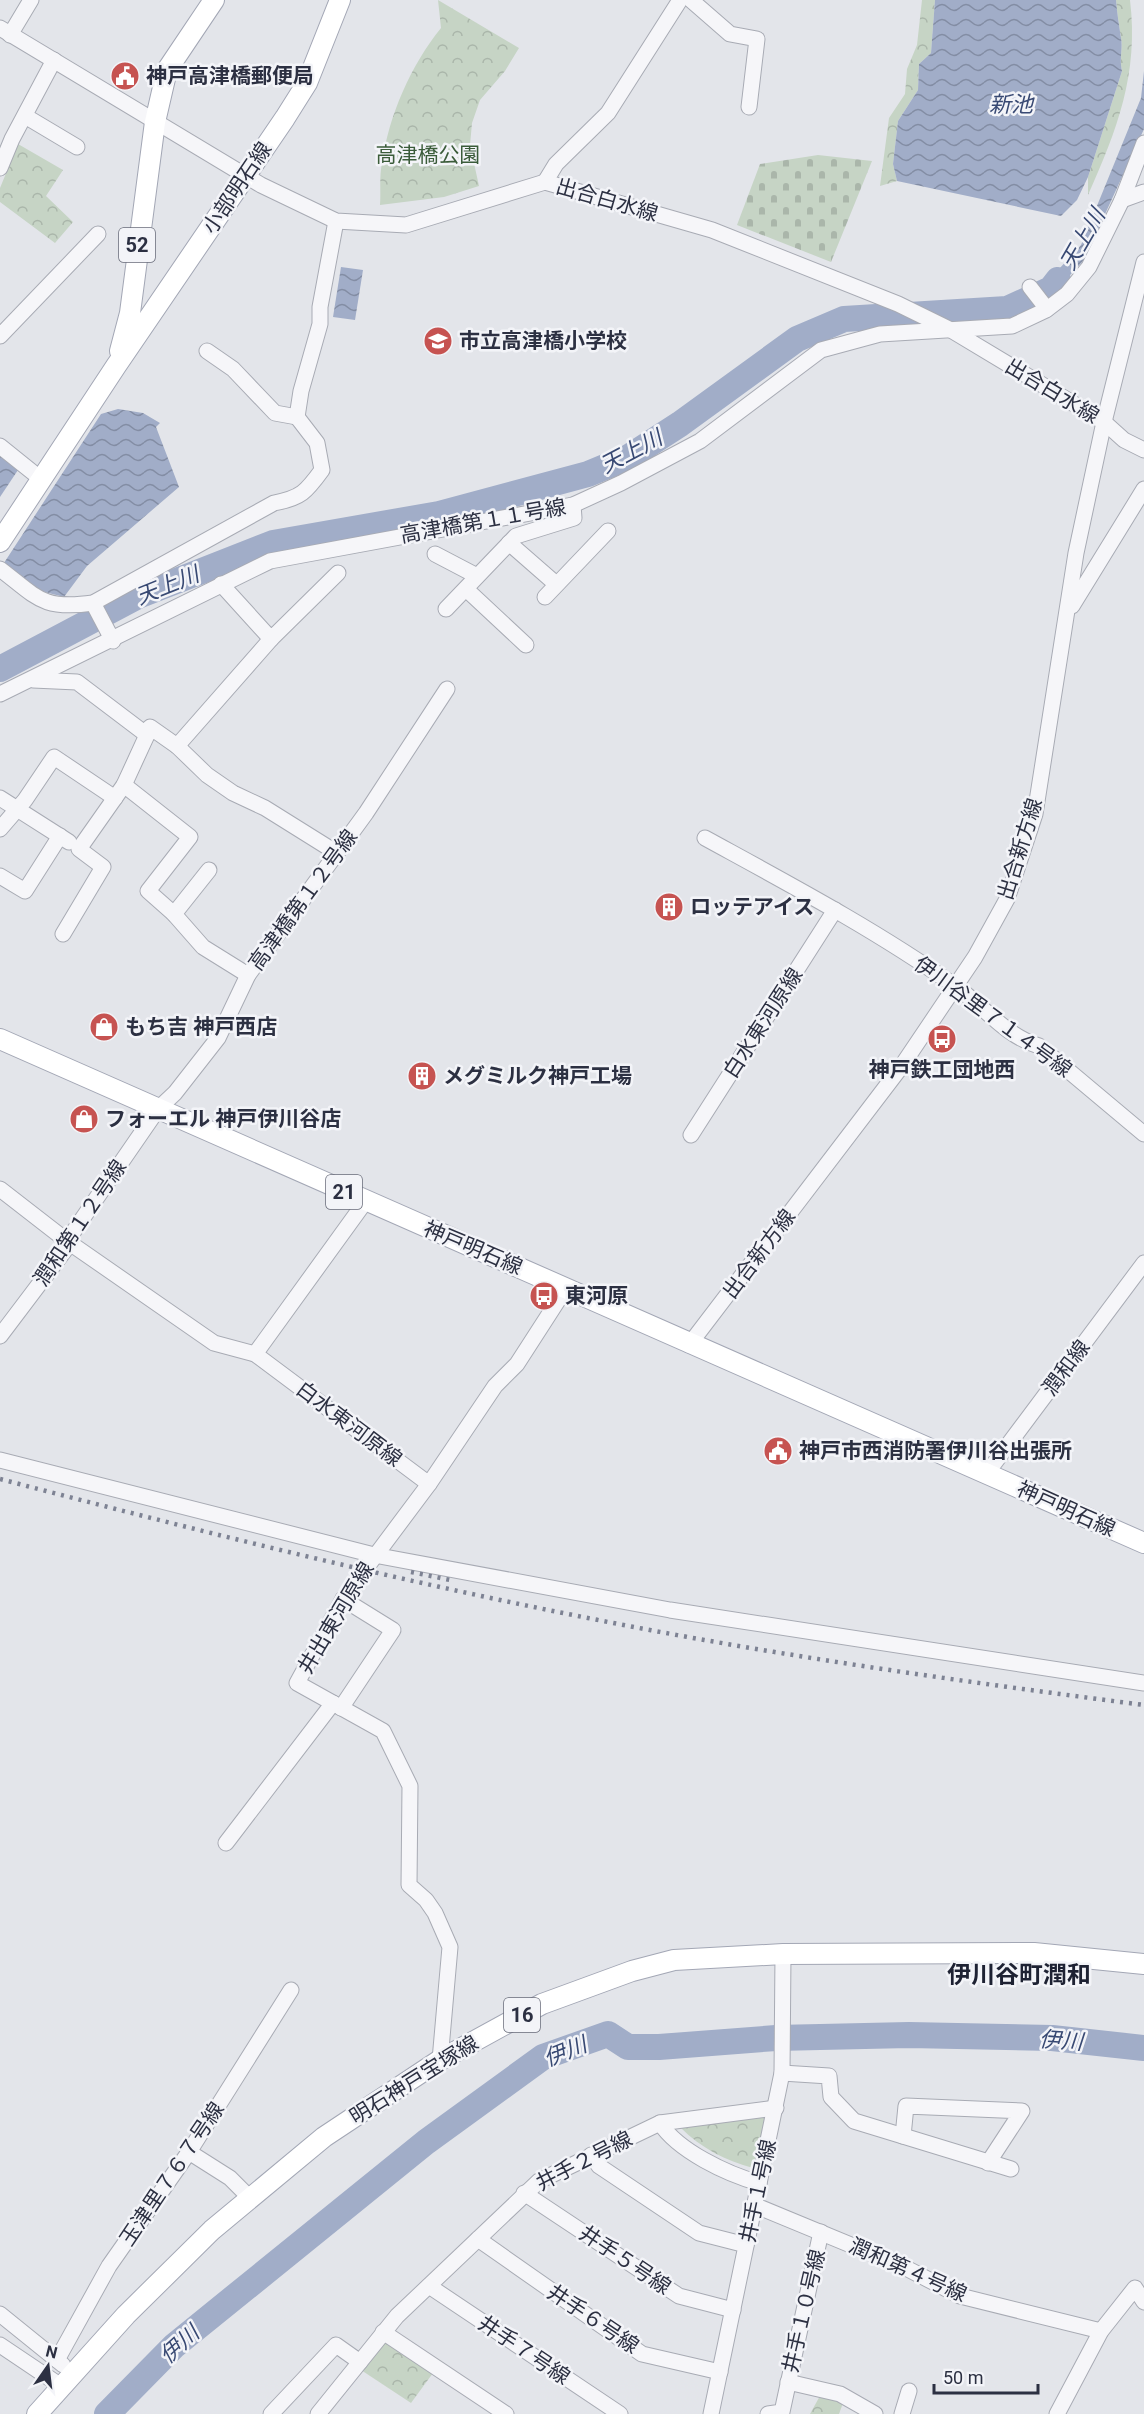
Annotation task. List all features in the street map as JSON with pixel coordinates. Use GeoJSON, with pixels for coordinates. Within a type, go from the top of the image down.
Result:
{"type":"FeatureCollection","features":[{"type":"Feature","properties":{"kind":"main road","name":"小部明石線"},"geometry":{"type":"LineString","coordinates":[[116,366],[130,313],[155,122],[167,70],[214,0]]}},
{"type":"Feature","properties":{"kind":"main road","name":"小部明石線"},"geometry":{"type":"LineString","coordinates":[[0,542],[307,83],[340,0]]}},
{"type":"Feature","properties":{"kind":"main road","name":"神戸明石線"},"geometry":{"type":"LineString","coordinates":[[0,1038],[365,1202],[566,1288],[688,1345],[1144,1543]]}},
{"type":"Feature","properties":{"kind":"main road","name":"明石神戸宝塚線"},"geometry":{"type":"LineString","coordinates":[[37,2414],[126,2315],[212,2230],[324,2136],[440,2060],[542,2004],[632,1971],[674,1960],[784,1960],[1034,1953],[1144,1965]]}},
{"type":"Feature","properties":{"kind":"street"},"geometry":{"type":"LineString","coordinates":[[5,32],[32,0]]}},
{"type":"Feature","properties":{"kind":"street"},"geometry":{"type":"LineString","coordinates":[[544,182],[556,164],[608,112],[680,0]]}},
{"type":"Feature","properties":{"kind":"street"},"geometry":{"type":"LineString","coordinates":[[691,0],[730,34],[757,39],[749,107]]}},
{"type":"Feature","properties":{"kind":"street","name":"出合白水線"},"geometry":{"type":"LineString","coordinates":[[5,32],[246,176],[336,221],[406,225],[544,182],[712,230],[951,330],[1104,422],[1124,440],[1144,450]]}},
{"type":"Feature","properties":{"kind":"street"},"geometry":{"type":"LineString","coordinates":[[0,168],[6,135],[25,116],[54,60]]}},
{"type":"Feature","properties":{"kind":"street"},"geometry":{"type":"LineString","coordinates":[[25,116],[77,147]]}},
{"type":"Feature","properties":{"kind":"street","name":"高津橋第１１号線"},"geometry":{"type":"LineString","coordinates":[[0,694],[113,641],[270,561],[573,505],[621,483],[700,441],[821,350],[880,334],[1012,326],[1047,309],[1067,294],[1089,267],[1122,200],[1144,142]]}},
{"type":"Feature","properties":{"kind":"street"},"geometry":{"type":"LineString","coordinates":[[1122,200],[1144,192]]}},
{"type":"Feature","properties":{"kind":"street"},"geometry":{"type":"LineString","coordinates":[[297,417],[301,391],[320,324],[320,307],[336,221]]}},
{"type":"Feature","properties":{"kind":"street"},"geometry":{"type":"LineString","coordinates":[[0,336],[98,234]]}},
{"type":"Feature","properties":{"kind":"street","name":"出合新方線"},"geometry":{"type":"LineString","coordinates":[[688,1345],[901,1067],[956,987],[1007,899],[1035,814],[1069,611],[1076,553],[1104,422],[1144,262]]}},
{"type":"Feature","properties":{"kind":"street"},"geometry":{"type":"LineString","coordinates":[[1030,287],[1047,309]]}},
{"type":"Feature","properties":{"kind":"street"},"geometry":{"type":"LineString","coordinates":[[0,569],[40,600],[63,607],[93,603],[274,503],[295,499],[307,491],[322,470],[317,443],[297,417],[275,413],[233,369],[207,351]]}},
{"type":"Feature","properties":{"kind":"street"},"geometry":{"type":"LineString","coordinates":[[0,446],[41,479]]}},
{"type":"Feature","properties":{"kind":"street"},"geometry":{"type":"LineString","coordinates":[[1069,611],[1144,489]]}},
{"type":"Feature","properties":{"kind":"street"},"geometry":{"type":"LineString","coordinates":[[446,609],[516,536],[574,518],[573,505]]}},
{"type":"Feature","properties":{"kind":"street"},"geometry":{"type":"LineString","coordinates":[[545,597],[608,531]]}},
{"type":"Feature","properties":{"kind":"street"},"geometry":{"type":"LineString","coordinates":[[509,543],[556,585]]}},
{"type":"Feature","properties":{"kind":"street"},"geometry":{"type":"LineString","coordinates":[[435,554],[477,576]]}},
{"type":"Feature","properties":{"kind":"street"},"geometry":{"type":"LineString","coordinates":[[177,746],[271,639],[338,573]]}},
{"type":"Feature","properties":{"kind":"street"},"geometry":{"type":"LineString","coordinates":[[221,584],[271,639]]}},
{"type":"Feature","properties":{"kind":"street"},"geometry":{"type":"LineString","coordinates":[[465,589],[526,645]]}},
{"type":"Feature","properties":{"kind":"street"},"geometry":{"type":"LineString","coordinates":[[93,603],[113,641]]}},
{"type":"Feature","properties":{"kind":"street"},"geometry":{"type":"LineString","coordinates":[[31,680],[77,682],[147,735]]}},
{"type":"Feature","properties":{"kind":"street","name":"高津橋第１２号線"},"geometry":{"type":"LineString","coordinates":[[158,1109],[175,1093],[218,1038],[248,975],[337,853],[447,689]]}},
{"type":"Feature","properties":{"kind":"street"},"geometry":{"type":"LineString","coordinates":[[79,849],[124,785],[150,727],[177,746],[216,781],[337,853]]}},
{"type":"Feature","properties":{"kind":"street"},"geometry":{"type":"LineString","coordinates":[[0,829],[54,757],[115,798]]}},
{"type":"Feature","properties":{"kind":"street"},"geometry":{"type":"LineString","coordinates":[[124,785],[190,837],[148,891],[174,914],[203,947],[248,975]]}},
{"type":"Feature","properties":{"kind":"street"},"geometry":{"type":"LineString","coordinates":[[0,798],[60,836],[103,867],[63,934]]}},
{"type":"Feature","properties":{"kind":"street"},"geometry":{"type":"LineString","coordinates":[[0,876],[26,891],[60,836]]}},
{"type":"Feature","properties":{"kind":"street","name":"伊川谷里７１４号線"},"geometry":{"type":"LineString","coordinates":[[705,838],[835,910],[956,987],[1020,1041],[1039,1046],[1144,1134]]}},
{"type":"Feature","properties":{"kind":"street"},"geometry":{"type":"LineString","coordinates":[[174,914],[208,870]]}},
{"type":"Feature","properties":{"kind":"street","name":"白水東河原線"},"geometry":{"type":"LineString","coordinates":[[691,1135],[835,910]]}},
{"type":"Feature","properties":{"kind":"street","name":"潤和第１２号線"},"geometry":{"type":"LineString","coordinates":[[0,1336],[65,1250],[67,1241],[158,1109]]}},
{"type":"Feature","properties":{"kind":"street","name":"白水東河原線"},"geometry":{"type":"LineString","coordinates":[[0,1189],[67,1241],[214,1343],[255,1354],[429,1484]]}},
{"type":"Feature","properties":{"kind":"street"},"geometry":{"type":"LineString","coordinates":[[255,1354],[365,1202]]}},
{"type":"Feature","properties":{"kind":"street","name":"潤和線"},"geometry":{"type":"LineString","coordinates":[[987,1473],[1144,1263]]}},
{"type":"Feature","properties":{"kind":"street"},"geometry":{"type":"LineString","coordinates":[[429,1484],[495,1386],[517,1364],[566,1288]]}},
{"type":"Feature","properties":{"kind":"street"},"geometry":{"type":"LineString","coordinates":[[0,1460],[374,1555],[670,1610],[1144,1683]]}},
{"type":"Feature","properties":{"kind":"street","name":"井出東河原線"},"geometry":{"type":"LineString","coordinates":[[429,1484],[343,1599],[297,1683],[383,1731],[410,1786],[409,1885],[426,1900],[435,1913],[450,1947],[440,2060]]}},
{"type":"Feature","properties":{"kind":"street"},"geometry":{"type":"LineString","coordinates":[[226,1843],[337,1705],[393,1630],[343,1599]]}},
{"type":"Feature","properties":{"kind":"street","name":"井手１号線"},"geometry":{"type":"LineString","coordinates":[[711,2414],[782,2073],[784,1960]]}},
{"type":"Feature","properties":{"kind":"street","name":"玉津里７６７号線"},"geometry":{"type":"LineString","coordinates":[[57,2360],[109,2266],[189,2152],[291,1990]]}},
{"type":"Feature","properties":{"kind":"street"},"geometry":{"type":"LineString","coordinates":[[782,2073],[829,2076],[831,2097],[854,2121],[1011,2169]]}},
{"type":"Feature","properties":{"kind":"street"},"geometry":{"type":"LineString","coordinates":[[903,2136],[906,2106],[1022,2111],[988,2163]]}},
{"type":"Feature","properties":{"kind":"street","name":"井手２号線"},"geometry":{"type":"LineString","coordinates":[[318,2414],[383,2332],[524,2193],[539,2181],[660,2123],[776,2108]]}},
{"type":"Feature","properties":{"kind":"street"},"geometry":{"type":"LineString","coordinates":[[660,2123],[667,2134],[729,2174],[759,2183]]}},
{"type":"Feature","properties":{"kind":"street"},"geometry":{"type":"LineString","coordinates":[[189,2152],[230,2178],[250,2198]]}},
{"type":"Feature","properties":{"kind":"street"},"geometry":{"type":"LineString","coordinates":[[591,2155],[599,2166],[699,2233],[746,2245]]}},
{"type":"Feature","properties":{"kind":"street","name":"井手５号線"},"geometry":{"type":"LineString","coordinates":[[524,2193],[679,2296],[733,2310]]}},
{"type":"Feature","properties":{"kind":"street","name":"井手１０号線"},"geometry":{"type":"LineString","coordinates":[[754,2205],[821,2232],[782,2412],[768,2414]]}},
{"type":"Feature","properties":{"kind":"street","name":"潤和第４号線"},"geometry":{"type":"LineString","coordinates":[[821,2232],[904,2267],[960,2296],[1101,2331]]}},
{"type":"Feature","properties":{"kind":"street","name":"井手６号線"},"geometry":{"type":"LineString","coordinates":[[478,2239],[642,2354],[720,2372]]}},
{"type":"Feature","properties":{"kind":"street","name":"井手７号線"},"geometry":{"type":"LineString","coordinates":[[429,2286],[620,2414]]}},
{"type":"Feature","properties":{"kind":"street"},"geometry":{"type":"LineString","coordinates":[[1057,2414],[1101,2331],[1135,2289],[1144,2302]]}},
{"type":"Feature","properties":{"kind":"street"},"geometry":{"type":"LineString","coordinates":[[0,2314],[57,2360],[66,2380]]}},
{"type":"Feature","properties":{"kind":"street"},"geometry":{"type":"LineString","coordinates":[[383,2332],[501,2413]]}},
{"type":"Feature","properties":{"kind":"street"},"geometry":{"type":"LineString","coordinates":[[0,2344],[66,2380]]}},
{"type":"Feature","properties":{"kind":"street"},"geometry":{"type":"LineString","coordinates":[[271,2414],[336,2345],[360,2362]]}},
{"type":"Feature","properties":{"kind":"street"},"geometry":{"type":"LineString","coordinates":[[788,2382],[840,2394],[874,2414]]}},
{"type":"Feature","properties":{"kind":"street"},"geometry":{"type":"LineString","coordinates":[[902,2414],[909,2391]]}},
{"type":"Feature","properties":{"kind":"green space","name":"高津橋公園"},"geometry":{"type":"Polygon","coordinates":[[[438,0],[519,48],[505,71],[480,100],[472,123],[470,145],[479,186],[444,197],[380,205],[381,168],[390,127],[411,74],[441,28],[438,0]]]}},
{"type":"Feature","properties":{"kind":"green space"},"geometry":{"type":"Polygon","coordinates":[[[922,0],[935,0],[931,53],[919,64],[918,90],[898,121],[893,164],[897,181],[880,186],[889,118],[905,94],[907,69],[917,45],[922,0]]]}},
{"type":"Feature","properties":{"kind":"green space"},"geometry":{"type":"Polygon","coordinates":[[[1116,0],[1130,0],[1132,27],[1128,77],[1108,148],[1088,195],[1088,177],[1122,71],[1116,0]]]}},
{"type":"Feature","properties":{"kind":"green space"},"geometry":{"type":"Polygon","coordinates":[[[18,144],[63,170],[46,196],[73,222],[55,243],[0,202],[0,188],[18,144]]]}},
{"type":"Feature","properties":{"kind":"green space"},"geometry":{"type":"Polygon","coordinates":[[[818,155],[872,161],[831,262],[737,225],[760,164],[818,155]]]}},
{"type":"Feature","properties":{"kind":"green space"},"geometry":{"type":"Polygon","coordinates":[[[761,2116],[765,2119],[753,2168],[714,2153],[681,2128],[761,2116]]]}},
{"type":"Feature","properties":{"kind":"green space"},"geometry":{"type":"Polygon","coordinates":[[[384,2342],[433,2373],[411,2403],[361,2370],[384,2342]]]}},
{"type":"Feature","properties":{"kind":"green space"},"geometry":{"type":"Polygon","coordinates":[[[821,2394],[843,2403],[839,2414],[810,2414],[821,2394]]]}},
{"type":"Feature","properties":{"kind":"water","name":"新池"},"geometry":{"type":"Polygon","coordinates":[[[935,0],[1116,0],[1122,71],[1088,177],[1077,200],[1061,216],[897,181],[893,164],[898,121],[918,90],[919,64],[931,53],[935,0]]]}},
{"type":"Feature","properties":{"kind":"water"},"geometry":{"type":"Polygon","coordinates":[[[1144,71],[1144,129],[1084,260],[1046,301],[1038,290],[1043,286],[1041,283],[1045,279],[1048,281],[1081,245],[1141,98],[1144,71]]]}},
{"type":"Feature","properties":{"kind":"water"},"geometry":{"type":"Polygon","coordinates":[[[341,267],[363,270],[355,320],[333,317],[341,267]]]}},
{"type":"Feature","properties":{"kind":"water"},"geometry":{"type":"Polygon","coordinates":[[[118,409],[143,413],[160,423],[156,427],[179,487],[87,566],[64,597],[37,590],[2,566],[101,414],[118,409]]]}},
{"type":"Feature","properties":{"kind":"water"},"geometry":{"type":"Polygon","coordinates":[[[0,455],[18,470],[0,497],[0,455]]]}},
{"type":"Feature","properties":{"kind":"waterway","name":"天上川"},"geometry":{"type":"LineString","coordinates":[[0,669],[138,596],[273,543],[439,514],[588,474],[629,457],[680,424],[797,339],[844,319],[1007,309],[1051,289],[1058,280]]}},
{"type":"Feature","properties":{"kind":"waterway","name":"伊川"},"geometry":{"type":"LineString","coordinates":[[107,2414],[174,2346],[426,2142],[543,2057],[608,2034],[628,2047],[659,2047],[776,2038],[909,2035],[1052,2038],[1144,2048]]}},
{"type":"Feature","properties":{"kind":"railway"},"geometry":{"type":"LineString","coordinates":[[0,1479],[293,1553],[588,1618],[726,1644],[865,1666],[1144,1705]]}},
{"type":"Feature","properties":{"kind":"railway"},"geometry":{"type":"LineString","coordinates":[[411,1572],[455,1581]]}},
{"type":"Feature","properties":{"kind":"place","name":"神戸高津橋郵便局"},"geometry":{"type":"Point","coordinates":[125,76]}},
{"type":"Feature","properties":{"kind":"place","name":"市立高津橋小学校"},"geometry":{"type":"Point","coordinates":[438,341]}},
{"type":"Feature","properties":{"kind":"place","name":"ロッテアイス"},"geometry":{"type":"Point","coordinates":[669,907]}},
{"type":"Feature","properties":{"kind":"place","name":"もち吉 神戸西店"},"geometry":{"type":"Point","coordinates":[104,1027]}},
{"type":"Feature","properties":{"kind":"place","name":"神戸鉄工団地西"},"geometry":{"type":"Point","coordinates":[942,1039]}},
{"type":"Feature","properties":{"kind":"place","name":"メグミルク神戸工場"},"geometry":{"type":"Point","coordinates":[422,1076]}},
{"type":"Feature","properties":{"kind":"place","name":"フォーエル 神戸伊川谷店"},"geometry":{"type":"Point","coordinates":[84,1119]}},
{"type":"Feature","properties":{"kind":"place","name":"東河原"},"geometry":{"type":"Point","coordinates":[544,1296]}},
{"type":"Feature","properties":{"kind":"place","name":"神戸市西消防署伊川谷出張所"},"geometry":{"type":"Point","coordinates":[778,1451]}},
{"type":"Feature","properties":{"kind":"district","name":"伊川谷町潤和"},"geometry":{"type":"Point","coordinates":[1019,1975]}}]}
